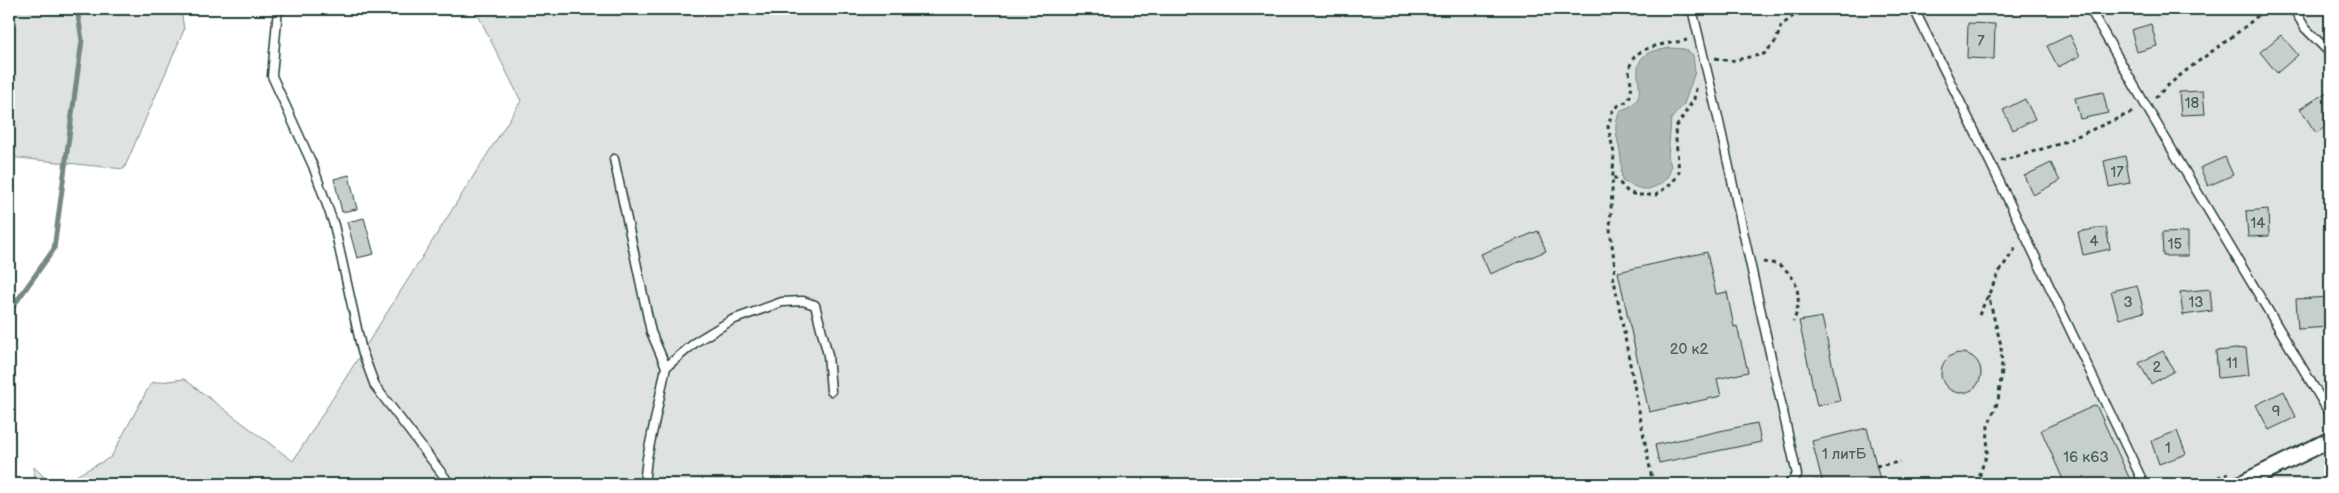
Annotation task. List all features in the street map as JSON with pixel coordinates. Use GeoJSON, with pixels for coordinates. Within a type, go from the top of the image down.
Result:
{"type":"FeatureCollection","features":[{"type":"Feature","properties":{"kind":"street"},"geometry":{"type":"LineString","coordinates":[[2250,482],[2330,440]]}},
{"type":"Feature","properties":{"kind":"lane"},"geometry":{"type":"LineString","coordinates":[[278,9],[272,76],[313,166],[334,225],[362,351],[374,386],[450,484]]}},
{"type":"Feature","properties":{"kind":"lane"},"geometry":{"type":"LineString","coordinates":[[1692,9],[1797,475],[1789,484]]}},
{"type":"Feature","properties":{"kind":"lane"},"geometry":{"type":"LineString","coordinates":[[1914,9],[2144,484]]}},
{"type":"Feature","properties":{"kind":"lane"},"geometry":{"type":"LineString","coordinates":[[2090,9],[2330,414]]}},
{"type":"Feature","properties":{"kind":"lane"},"geometry":{"type":"LineString","coordinates":[[2294,9],[2305,28],[2330,53]]}},
{"type":"Feature","properties":{"kind":"lane"},"geometry":{"type":"LineString","coordinates":[[614,159],[651,332],[666,368],[647,458],[644,484]]}},
{"type":"Feature","properties":{"kind":"lane"},"geometry":{"type":"LineString","coordinates":[[666,368],[697,342],[732,320],[782,302],[804,301],[815,305],[820,318],[828,355],[831,391]]}},
{"type":"Feature","properties":{"kind":"path"},"geometry":{"type":"LineString","coordinates":[[1703,53],[1720,60],[1730,61],[1764,54],[1776,42],[1781,26],[1802,9]]}},
{"type":"Feature","properties":{"kind":"path"},"geometry":{"type":"LineString","coordinates":[[1653,484],[1613,275],[1615,268],[1610,229],[1614,153],[1608,127],[1612,112],[1619,104],[1628,101],[1632,92],[1633,84],[1630,64],[1647,48],[1689,39]]}},
{"type":"Feature","properties":{"kind":"path"},"geometry":{"type":"LineString","coordinates":[[1684,41],[1689,46]]}},
{"type":"Feature","properties":{"kind":"path"},"geometry":{"type":"LineString","coordinates":[[1614,177],[1628,192],[1636,195],[1656,195],[1674,182],[1679,172],[1675,129],[1694,99],[1697,80]]}},
{"type":"Feature","properties":{"kind":"path"},"geometry":{"type":"LineString","coordinates":[[1979,315],[1999,272],[2025,236]]}},
{"type":"Feature","properties":{"kind":"path"},"geometry":{"type":"LineString","coordinates":[[1749,258],[1781,266],[1791,274],[1800,301],[1799,311],[1794,322]]}},
{"type":"Feature","properties":{"kind":"path"},"geometry":{"type":"LineString","coordinates":[[1980,484],[1980,473],[1987,454],[1988,426],[1998,400],[2002,371],[2001,345],[1988,295]]}},
{"type":"Feature","properties":{"kind":"path"},"geometry":{"type":"LineString","coordinates":[[1876,466],[1900,462]]}},
{"type":"Feature","properties":{"kind":"path"},"geometry":{"type":"LineString","coordinates":[[1803,484],[1822,480]]}},
{"type":"Feature","properties":{"kind":"shaded area"},"geometry":{"type":"Polygon","coordinates":[[[9,9],[181,9],[184,30],[124,169],[9,157],[9,9]]]}},
{"type":"Feature","properties":{"kind":"shaded area"},"geometry":{"type":"Polygon","coordinates":[[[475,9],[2330,9],[2330,484],[61,484],[111,457],[151,383],[184,379],[293,461],[521,101],[475,9]]]}},
{"type":"Feature","properties":{"kind":"shaded area"},"geometry":{"type":"Polygon","coordinates":[[[1669,48],[1685,49],[1693,55],[1695,72],[1684,104],[1671,119],[1668,158],[1671,168],[1667,178],[1658,185],[1642,189],[1622,181],[1621,155],[1616,131],[1617,121],[1621,110],[1632,105],[1638,98],[1638,66],[1642,58],[1650,52],[1669,48]]]}},
{"type":"Feature","properties":{"kind":"shaded area"},"geometry":{"type":"Polygon","coordinates":[[[34,467],[51,484],[35,484],[34,467]]]}},
{"type":"Feature","properties":{"kind":"building"},"geometry":{"type":"Polygon","coordinates":[[[1968,23],[1995,24],[1994,59],[1967,58],[1968,23]]]}},
{"type":"Feature","properties":{"kind":"building"},"geometry":{"type":"Polygon","coordinates":[[[2151,24],[2157,46],[2137,52],[2131,30],[2151,24]]]}},
{"type":"Feature","properties":{"kind":"building"},"geometry":{"type":"Polygon","coordinates":[[[2070,35],[2080,56],[2058,67],[2047,46],[2070,35]]]}},
{"type":"Feature","properties":{"kind":"building"},"geometry":{"type":"Polygon","coordinates":[[[2281,35],[2298,55],[2277,73],[2260,52],[2281,35]]]}},
{"type":"Feature","properties":{"kind":"building"},"geometry":{"type":"Polygon","coordinates":[[[2330,90],[2330,124],[2316,133],[2300,109],[2330,90]]]}},
{"type":"Feature","properties":{"kind":"building"},"geometry":{"type":"Polygon","coordinates":[[[2203,91],[2205,114],[2181,115],[2179,92],[2203,91]]]}},
{"type":"Feature","properties":{"kind":"building"},"geometry":{"type":"Polygon","coordinates":[[[2103,92],[2108,113],[2080,119],[2075,98],[2103,92]]]}},
{"type":"Feature","properties":{"kind":"building"},"geometry":{"type":"Polygon","coordinates":[[[2025,99],[2035,119],[2013,130],[2003,110],[2025,99]]]}},
{"type":"Feature","properties":{"kind":"building"},"geometry":{"type":"Polygon","coordinates":[[[2125,156],[2130,183],[2109,187],[2104,161],[2125,156]]]}},
{"type":"Feature","properties":{"kind":"building"},"geometry":{"type":"Polygon","coordinates":[[[2225,157],[2233,175],[2208,186],[2200,168],[2225,157]]]}},
{"type":"Feature","properties":{"kind":"building"},"geometry":{"type":"Polygon","coordinates":[[[2051,163],[2060,181],[2033,195],[2024,176],[2051,163]]]}},
{"type":"Feature","properties":{"kind":"building"},"geometry":{"type":"Polygon","coordinates":[[[349,175],[357,209],[342,212],[334,179],[349,175]]]}},
{"type":"Feature","properties":{"kind":"building"},"geometry":{"type":"Polygon","coordinates":[[[2268,209],[2269,236],[2248,237],[2246,211],[2268,209]]]}},
{"type":"Feature","properties":{"kind":"building"},"geometry":{"type":"Polygon","coordinates":[[[364,218],[374,254],[357,258],[347,222],[364,218]]]}},
{"type":"Feature","properties":{"kind":"building"},"geometry":{"type":"Polygon","coordinates":[[[2106,227],[2110,249],[2083,255],[2078,232],[2106,227]]]}},
{"type":"Feature","properties":{"kind":"building"},"geometry":{"type":"Polygon","coordinates":[[[1538,231],[1546,251],[1490,274],[1481,254],[1538,231]]]}},
{"type":"Feature","properties":{"kind":"building"},"geometry":{"type":"Polygon","coordinates":[[[2188,232],[2188,256],[2163,256],[2162,233],[2188,232]]]}},
{"type":"Feature","properties":{"kind":"building"},"geometry":{"type":"Polygon","coordinates":[[[1707,252],[1716,294],[1727,292],[1734,327],[1737,326],[1748,372],[1717,379],[1721,396],[1649,412],[1618,272],[1707,252]]]}},
{"type":"Feature","properties":{"kind":"building"},"geometry":{"type":"Polygon","coordinates":[[[2137,285],[2144,312],[2119,319],[2111,291],[2137,285]]]}},
{"type":"Feature","properties":{"kind":"building"},"geometry":{"type":"Polygon","coordinates":[[[2210,289],[2212,311],[2183,315],[2180,292],[2210,289]]]}},
{"type":"Feature","properties":{"kind":"building"},"geometry":{"type":"Polygon","coordinates":[[[2330,297],[2330,327],[2298,329],[2296,299],[2330,297]]]}},
{"type":"Feature","properties":{"kind":"building"},"geometry":{"type":"Polygon","coordinates":[[[1822,317],[1840,401],[1817,406],[1799,321],[1822,317]]]}},
{"type":"Feature","properties":{"kind":"building"},"geometry":{"type":"Polygon","coordinates":[[[2246,348],[2249,375],[2218,378],[2216,351],[2246,348]]]}},
{"type":"Feature","properties":{"kind":"building"},"geometry":{"type":"Polygon","coordinates":[[[2163,351],[2174,371],[2151,384],[2139,363],[2163,351]]]}},
{"type":"Feature","properties":{"kind":"building"},"geometry":{"type":"Polygon","coordinates":[[[1961,353],[1972,356],[1978,362],[1981,373],[1978,384],[1972,390],[1961,393],[1950,390],[1944,384],[1941,373],[1944,362],[1950,356],[1961,353]]]}},
{"type":"Feature","properties":{"kind":"building"},"geometry":{"type":"Polygon","coordinates":[[[2284,391],[2296,417],[2269,430],[2256,405],[2284,391]]]}},
{"type":"Feature","properties":{"kind":"building"},"geometry":{"type":"Polygon","coordinates":[[[2096,405],[2132,484],[2065,484],[2041,430],[2096,405]]]}},
{"type":"Feature","properties":{"kind":"building"},"geometry":{"type":"Polygon","coordinates":[[[1757,423],[1761,442],[1659,463],[1655,445],[1757,423]]]}},
{"type":"Feature","properties":{"kind":"building"},"geometry":{"type":"Polygon","coordinates":[[[1867,428],[1881,484],[1823,484],[1812,441],[1867,428]]]}},
{"type":"Feature","properties":{"kind":"building"},"geometry":{"type":"Polygon","coordinates":[[[2177,431],[2186,454],[2159,464],[2151,441],[2177,431]]]}},
{"type":"Feature","properties":{"kind":"waterway"},"geometry":{"type":"LineString","coordinates":[[9,312],[54,249],[82,40],[77,9]]}}]}
